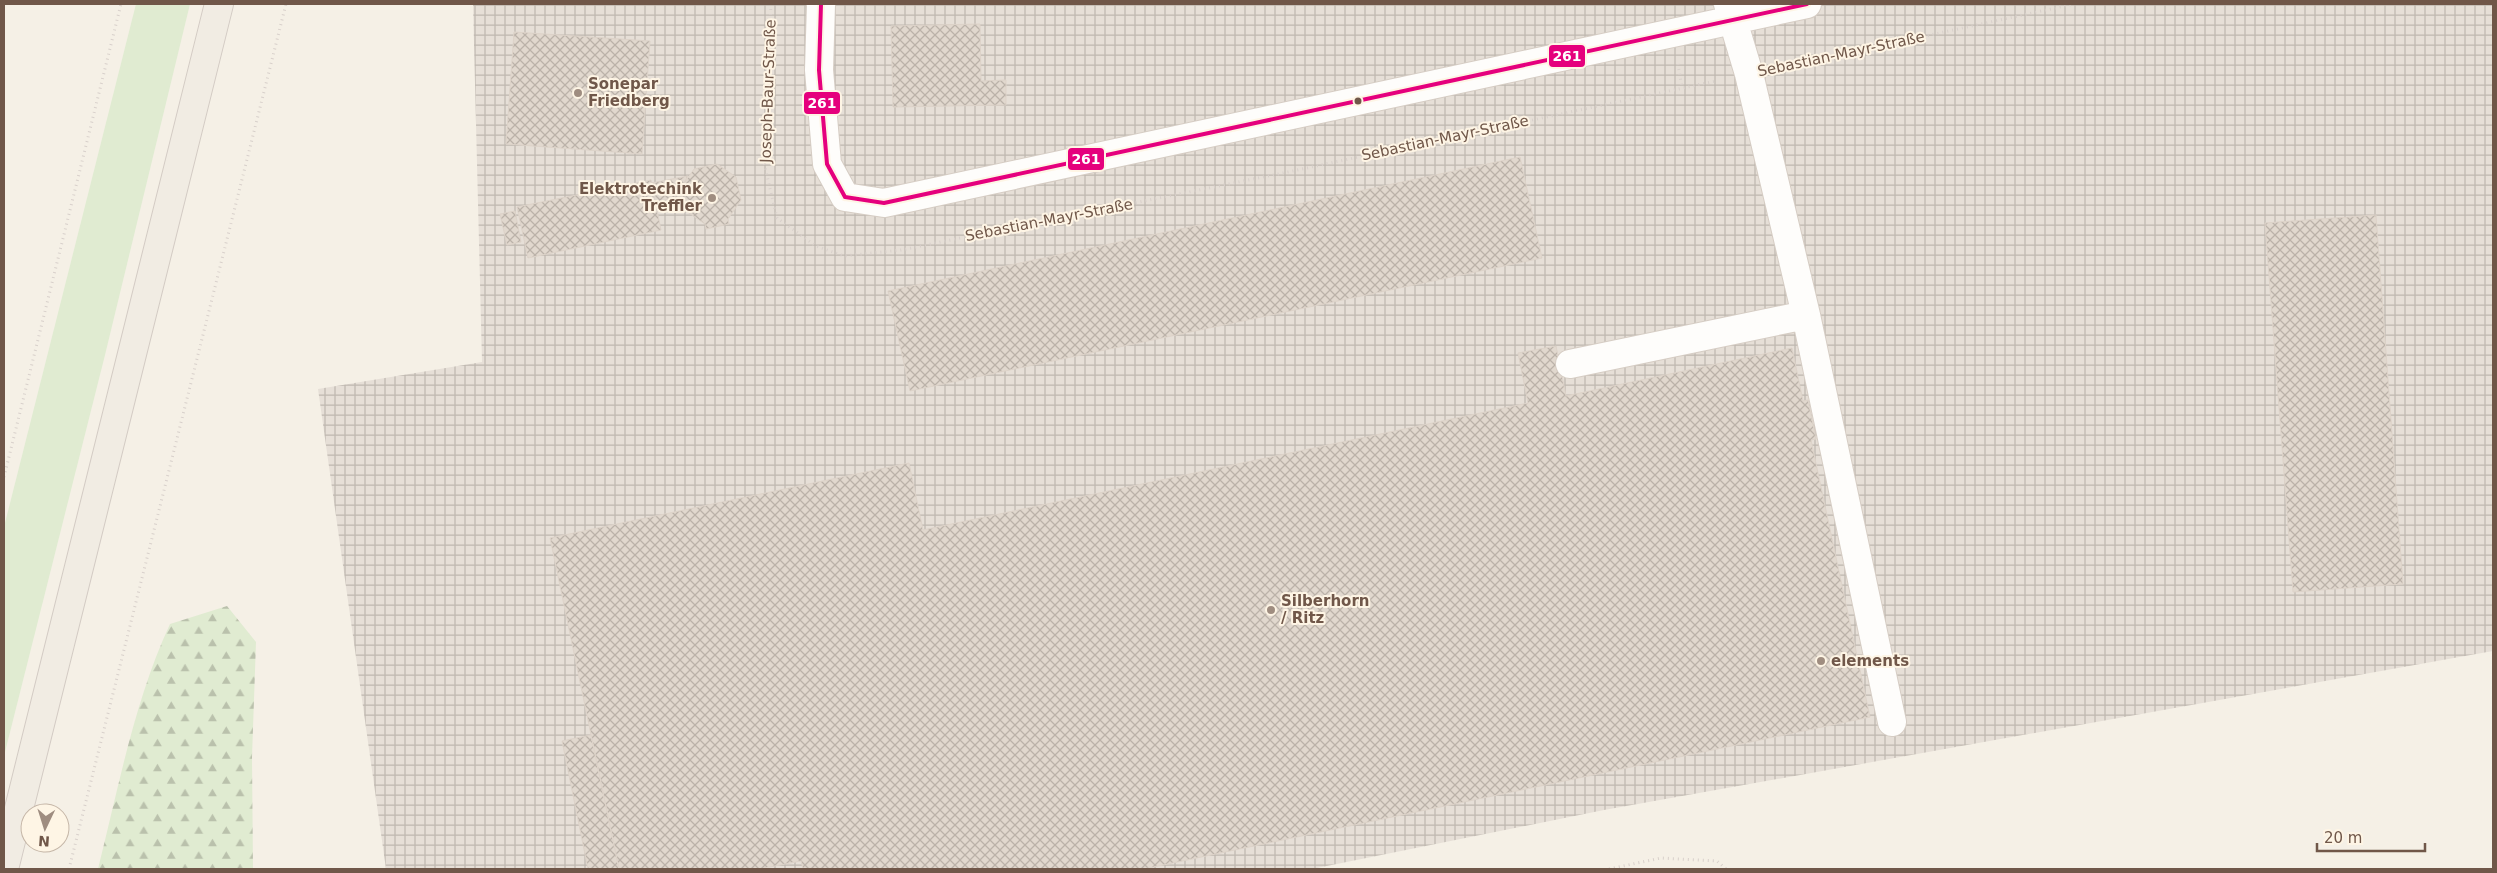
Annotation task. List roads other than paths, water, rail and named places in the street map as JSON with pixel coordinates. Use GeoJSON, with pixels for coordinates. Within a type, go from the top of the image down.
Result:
{"type":"FeatureCollection","features":[{"type":"Feature","properties":{"kind":"main road"},"geometry":{"type":"LineString","coordinates":[[4,869],[219,4]]}},
{"type":"Feature","properties":{"kind":"street"},"geometry":{"type":"LineString","coordinates":[[821,4],[820,70],[826,164],[846,197],[884,202],[1730,12],[1807,4]]}},
{"type":"Feature","properties":{"kind":"street"},"geometry":{"type":"LineString","coordinates":[[1730,12],[1749,74],[1806,314],[1892,722]]}},
{"type":"Feature","properties":{"kind":"street"},"geometry":{"type":"LineString","coordinates":[[1570,364],[1806,314]]}},
{"type":"Feature","properties":{"kind":"place","name":"Sonepar Friedberg"},"geometry":{"type":"Point","coordinates":[578,93]}},
{"type":"Feature","properties":{"kind":"place","name":"Elektrotechink Treffler"},"geometry":{"type":"Point","coordinates":[712,198]}},
{"type":"Feature","properties":{"kind":"place","name":"Silberhorn / Ritz"},"geometry":{"type":"Point","coordinates":[1271,610]}},
{"type":"Feature","properties":{"kind":"place","name":"elements"},"geometry":{"type":"Point","coordinates":[1821,661]}}]}
